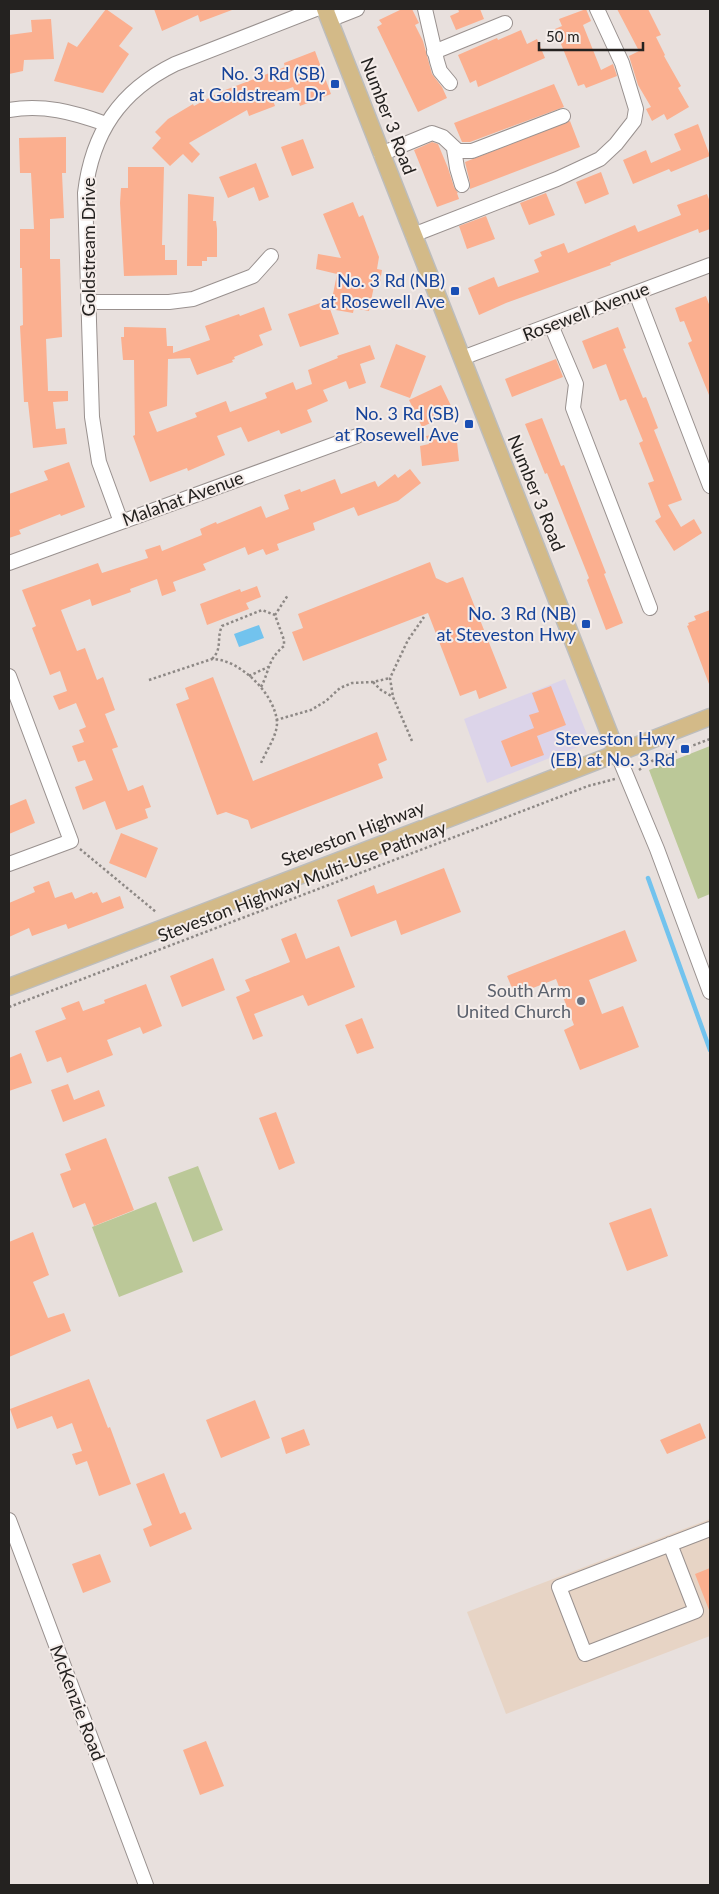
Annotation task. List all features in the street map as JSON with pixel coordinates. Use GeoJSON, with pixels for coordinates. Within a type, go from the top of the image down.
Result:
{"type":"FeatureCollection","features":[{"type":"Feature","properties":{"kind":"main road","name":"Number 3 Road"},"geometry":{"type":"LineString","coordinates":[[327,14],[412,235],[618,753]]}},
{"type":"Feature","properties":{"kind":"main road","name":"Steveston Highway"},"geometry":{"type":"LineString","coordinates":[[9,987],[710,717]]}},
{"type":"Feature","properties":{"kind":"street","name":"Goldstream Drive"},"geometry":{"type":"LineString","coordinates":[[121,522],[105,481],[95,442],[92,417],[86,193],[94,149],[106,124],[121,104],[137,88],[159,72],[316,9]]}},
{"type":"Feature","properties":{"kind":"street"},"geometry":{"type":"LineString","coordinates":[[327,14],[357,9]]}},
{"type":"Feature","properties":{"kind":"street"},"geometry":{"type":"LineString","coordinates":[[424,9],[440,70],[450,83]]}},
{"type":"Feature","properties":{"kind":"street"},"geometry":{"type":"LineString","coordinates":[[412,235],[557,178],[600,158],[616,144],[634,121],[636,109],[622,63],[597,9]]}},
{"type":"Feature","properties":{"kind":"street"},"geometry":{"type":"LineString","coordinates":[[434,52],[505,23]]}},
{"type":"Feature","properties":{"kind":"street"},"geometry":{"type":"LineString","coordinates":[[9,110],[30,107],[52,108],[106,124]]}},
{"type":"Feature","properties":{"kind":"street"},"geometry":{"type":"LineString","coordinates":[[381,154],[432,133],[443,137],[454,149],[462,152],[478,149],[563,116]]}},
{"type":"Feature","properties":{"kind":"street"},"geometry":{"type":"LineString","coordinates":[[454,149],[462,185]]}},
{"type":"Feature","properties":{"kind":"street"},"geometry":{"type":"LineString","coordinates":[[89,302],[169,302],[193,299],[253,276],[271,256]]}},
{"type":"Feature","properties":{"kind":"street","name":"Rosewell Avenue"},"geometry":{"type":"LineString","coordinates":[[462,358],[710,265]]}},
{"type":"Feature","properties":{"kind":"street"},"geometry":{"type":"LineString","coordinates":[[636,293],[710,486]]}},
{"type":"Feature","properties":{"kind":"street"},"geometry":{"type":"LineString","coordinates":[[551,325],[576,384],[573,408],[650,608]]}},
{"type":"Feature","properties":{"kind":"street","name":"Malahat Avenue"},"geometry":{"type":"LineString","coordinates":[[9,564],[357,436]]}},
{"type":"Feature","properties":{"kind":"street"},"geometry":{"type":"LineString","coordinates":[[9,676],[71,841],[9,864]]}},
{"type":"Feature","properties":{"kind":"street","name":"Number 3 Road"},"geometry":{"type":"LineString","coordinates":[[618,753],[657,849],[710,992]]}},
{"type":"Feature","properties":{"kind":"street","name":"McKenzie Road"},"geometry":{"type":"LineString","coordinates":[[9,1520],[146,1885]]}},
{"type":"Feature","properties":{"kind":"street"},"geometry":{"type":"LineString","coordinates":[[670,1544],[696,1612],[585,1654],[560,1587],[670,1544],[710,1529]]}},
{"type":"Feature","properties":{"kind":"path"},"geometry":{"type":"LineString","coordinates":[[274,615],[288,596]]}},
{"type":"Feature","properties":{"kind":"path"},"geometry":{"type":"LineString","coordinates":[[212,659],[217,654],[220,645],[222,626],[262,610],[274,615],[284,640],[284,646],[274,654],[261,687]]}},
{"type":"Feature","properties":{"kind":"path"},"geometry":{"type":"LineString","coordinates":[[412,741],[393,697],[390,678],[408,640],[424,617]]}},
{"type":"Feature","properties":{"kind":"path"},"geometry":{"type":"LineString","coordinates":[[150,680],[212,659],[220,659],[232,664],[249,676],[261,687],[274,709],[276,720],[275,733],[261,763]]}},
{"type":"Feature","properties":{"kind":"path"},"geometry":{"type":"LineString","coordinates":[[249,676],[268,666]]}},
{"type":"Feature","properties":{"kind":"path"},"geometry":{"type":"LineString","coordinates":[[276,720],[311,710],[326,701],[340,688],[352,683],[373,682],[390,678]]}},
{"type":"Feature","properties":{"kind":"path"},"geometry":{"type":"LineString","coordinates":[[373,682],[393,697]]}},
{"type":"Feature","properties":{"kind":"path"},"geometry":{"type":"LineString","coordinates":[[645,768],[652,761],[710,739]]}},
{"type":"Feature","properties":{"kind":"path","name":"Steveston Highway Multi-Use Pathway"},"geometry":{"type":"LineString","coordinates":[[9,1007],[588,786],[605,783]]}},
{"type":"Feature","properties":{"kind":"path"},"geometry":{"type":"LineString","coordinates":[[71,841],[156,912]]}},
{"type":"Feature","properties":{"kind":"shaded area"},"geometry":{"type":"Polygon","coordinates":[[[565,679],[590,742],[487,783],[464,719],[565,679]]]}},
{"type":"Feature","properties":{"kind":"shaded area"},"geometry":{"type":"Polygon","coordinates":[[[710,1519],[710,1636],[506,1714],[467,1612],[710,1519]]]}},
{"type":"Feature","properties":{"kind":"green space"},"geometry":{"type":"Polygon","coordinates":[[[710,746],[710,894],[698,899],[649,770],[710,746]]]}},
{"type":"Feature","properties":{"kind":"green space"},"geometry":{"type":"Polygon","coordinates":[[[198,1166],[223,1230],[193,1242],[168,1177],[198,1166]]]}},
{"type":"Feature","properties":{"kind":"green space"},"geometry":{"type":"Polygon","coordinates":[[[156,1202],[183,1272],[119,1297],[92,1227],[156,1202]]]}},
{"type":"Feature","properties":{"kind":"water"},"geometry":{"type":"Polygon","coordinates":[[[259,625],[264,638],[239,647],[234,634],[259,625]]]}},
{"type":"Feature","properties":{"kind":"building"},"geometry":{"type":"Polygon","coordinates":[[[106,9],[133,28],[119,46],[129,54],[103,93],[54,81],[68,42],[77,47],[106,9]]]}},
{"type":"Feature","properties":{"kind":"building"},"geometry":{"type":"Polygon","coordinates":[[[154,9],[232,10],[200,22],[198,15],[162,31],[154,9]]]}},
{"type":"Feature","properties":{"kind":"building"},"geometry":{"type":"Polygon","coordinates":[[[402,9],[412,9],[419,23],[415,25],[423,41],[432,74],[442,87],[447,98],[418,112],[377,27],[382,24],[379,20],[402,9]]]}},
{"type":"Feature","properties":{"kind":"building"},"geometry":{"type":"Polygon","coordinates":[[[458,9],[480,9],[484,19],[456,30],[450,16],[459,12],[458,9]]]}},
{"type":"Feature","properties":{"kind":"building"},"geometry":{"type":"Polygon","coordinates":[[[586,9],[591,21],[583,25],[601,70],[613,64],[617,76],[586,88],[584,84],[578,86],[555,29],[562,26],[559,19],[586,9]]]}},
{"type":"Feature","properties":{"kind":"building"},"geometry":{"type":"Polygon","coordinates":[[[617,9],[648,9],[661,35],[656,37],[664,56],[681,86],[678,88],[689,107],[667,120],[664,114],[652,121],[646,109],[651,107],[638,85],[629,56],[639,51],[617,9]]]}},
{"type":"Feature","properties":{"kind":"building"},"geometry":{"type":"Polygon","coordinates":[[[51,19],[54,59],[24,60],[23,71],[9,74],[9,35],[32,32],[31,20],[51,19]]]}},
{"type":"Feature","properties":{"kind":"building"},"geometry":{"type":"Polygon","coordinates":[[[521,30],[527,44],[537,39],[545,58],[478,87],[476,80],[470,83],[458,55],[521,30]]]}},
{"type":"Feature","properties":{"kind":"building"},"geometry":{"type":"Polygon","coordinates":[[[315,51],[331,94],[300,106],[293,87],[271,95],[275,106],[249,116],[247,110],[189,143],[200,154],[192,163],[183,154],[170,166],[152,148],[161,138],[155,132],[168,119],[193,104],[194,106],[220,92],[285,67],[284,63],[315,51]]]}},
{"type":"Feature","properties":{"kind":"building"},"geometry":{"type":"Polygon","coordinates":[[[554,84],[564,107],[470,142],[462,142],[454,123],[554,84]]]}},
{"type":"Feature","properties":{"kind":"building"},"geometry":{"type":"Polygon","coordinates":[[[570,121],[580,147],[470,189],[465,162],[570,121]]]}},
{"type":"Feature","properties":{"kind":"building"},"geometry":{"type":"Polygon","coordinates":[[[698,124],[710,156],[671,172],[669,169],[633,184],[623,160],[646,150],[651,163],[681,150],[674,134],[698,124]]]}},
{"type":"Feature","properties":{"kind":"building"},"geometry":{"type":"Polygon","coordinates":[[[66,137],[66,173],[62,173],[64,218],[50,219],[50,259],[60,259],[62,337],[46,339],[48,391],[68,391],[68,401],[53,402],[56,429],[65,428],[67,444],[33,448],[28,402],[24,402],[20,326],[23,325],[20,229],[34,229],[31,173],[20,173],[19,138],[66,137]]]}},
{"type":"Feature","properties":{"kind":"building"},"geometry":{"type":"Polygon","coordinates":[[[303,139],[314,168],[292,176],[281,147],[303,139]]]}},
{"type":"Feature","properties":{"kind":"building"},"geometry":{"type":"Polygon","coordinates":[[[432,142],[438,144],[459,199],[437,207],[414,150],[432,142]]]}},
{"type":"Feature","properties":{"kind":"building"},"geometry":{"type":"Polygon","coordinates":[[[256,163],[269,197],[259,201],[254,187],[228,198],[219,177],[256,163]]]}},
{"type":"Feature","properties":{"kind":"building"},"geometry":{"type":"Polygon","coordinates":[[[128,167],[164,167],[162,245],[165,245],[165,260],[177,260],[177,275],[124,276],[120,203],[121,188],[128,188],[128,167]]]}},
{"type":"Feature","properties":{"kind":"building"},"geometry":{"type":"Polygon","coordinates":[[[601,172],[609,194],[585,204],[576,182],[601,172]]]}},
{"type":"Feature","properties":{"kind":"building"},"geometry":{"type":"Polygon","coordinates":[[[546,193],[555,215],[529,225],[520,203],[546,193]]]}},
{"type":"Feature","properties":{"kind":"building"},"geometry":{"type":"Polygon","coordinates":[[[188,194],[214,197],[213,221],[216,221],[217,229],[217,257],[207,257],[207,261],[202,261],[202,266],[187,266],[188,194]]]}},
{"type":"Feature","properties":{"kind":"building"},"geometry":{"type":"Polygon","coordinates":[[[707,194],[710,202],[710,229],[699,233],[698,229],[610,263],[611,265],[506,303],[479,315],[468,288],[494,277],[498,287],[539,272],[534,260],[542,256],[540,252],[564,243],[568,253],[635,225],[638,232],[681,215],[677,205],[707,194]]]}},
{"type":"Feature","properties":{"kind":"building"},"geometry":{"type":"Polygon","coordinates":[[[353,202],[359,217],[363,215],[379,257],[377,269],[382,270],[380,282],[375,281],[369,311],[354,308],[353,313],[330,309],[339,334],[300,347],[288,314],[332,299],[337,274],[316,269],[318,254],[341,258],[323,214],[353,202]]]}},
{"type":"Feature","properties":{"kind":"building"},"geometry":{"type":"Polygon","coordinates":[[[486,216],[495,239],[467,249],[459,226],[486,216]]]}},
{"type":"Feature","properties":{"kind":"building"},"geometry":{"type":"Polygon","coordinates":[[[706,296],[710,307],[709,395],[688,343],[692,341],[684,321],[680,322],[675,308],[706,296]]]}},
{"type":"Feature","properties":{"kind":"building"},"geometry":{"type":"Polygon","coordinates":[[[264,307],[272,330],[259,335],[263,345],[234,357],[233,362],[197,375],[190,358],[168,359],[167,406],[149,412],[157,432],[197,417],[195,413],[226,401],[230,412],[267,398],[265,393],[293,382],[296,390],[312,384],[308,370],[338,358],[337,356],[370,345],[375,359],[360,364],[366,383],[349,389],[346,381],[323,390],[328,401],[307,410],[312,422],[281,434],[279,430],[248,442],[241,427],[217,436],[225,455],[188,471],[187,468],[150,482],[133,436],[135,435],[134,360],[123,360],[121,337],[124,337],[124,327],[166,328],[167,346],[173,346],[173,353],[210,340],[205,326],[264,307]]]}},
{"type":"Feature","properties":{"kind":"building"},"geometry":{"type":"Polygon","coordinates":[[[618,327],[626,348],[623,349],[643,398],[646,397],[658,428],[654,430],[682,500],[668,505],[681,527],[694,519],[702,533],[674,551],[655,521],[661,517],[648,483],[654,481],[639,443],[643,441],[626,399],[620,401],[606,364],[593,369],[582,341],[618,327]]]}},
{"type":"Feature","properties":{"kind":"building"},"geometry":{"type":"Polygon","coordinates":[[[396,344],[426,356],[410,398],[380,387],[396,344]]]}},
{"type":"Feature","properties":{"kind":"building"},"geometry":{"type":"Polygon","coordinates":[[[556,359],[563,377],[512,397],[505,379],[556,359]]]}},
{"type":"Feature","properties":{"kind":"building"},"geometry":{"type":"Polygon","coordinates":[[[441,385],[454,412],[422,427],[409,400],[441,385]]]}},
{"type":"Feature","properties":{"kind":"building"},"geometry":{"type":"Polygon","coordinates":[[[542,418],[561,466],[564,465],[606,573],[604,574],[623,623],[606,630],[587,580],[589,578],[547,473],[545,474],[525,424],[542,418]]]}},
{"type":"Feature","properties":{"kind":"building"},"geometry":{"type":"Polygon","coordinates":[[[456,432],[459,461],[422,466],[420,446],[429,444],[426,436],[456,432]]]}},
{"type":"Feature","properties":{"kind":"building"},"geometry":{"type":"Polygon","coordinates":[[[69,462],[85,507],[61,516],[60,514],[19,530],[21,534],[9,538],[9,494],[48,480],[44,471],[69,462]]]}},
{"type":"Feature","properties":{"kind":"building"},"geometry":{"type":"Polygon","coordinates":[[[410,469],[421,483],[398,501],[358,516],[354,507],[313,523],[315,530],[277,544],[279,550],[266,555],[263,549],[248,555],[245,547],[203,564],[206,570],[173,582],[176,591],[162,596],[157,579],[130,589],[131,592],[92,606],[90,599],[61,610],[77,651],[85,648],[97,680],[103,677],[115,710],[105,714],[118,747],[112,749],[128,791],[143,785],[151,807],[145,809],[148,818],[116,830],[105,801],[83,810],[75,787],[93,780],[85,760],[78,762],[72,746],[84,742],[79,730],[86,727],[76,703],[59,710],[53,696],[67,691],[60,671],[50,675],[32,628],[36,626],[22,590],[98,563],[102,573],[148,558],[145,550],[160,545],[162,551],[202,535],[200,529],[261,506],[266,518],[289,509],[284,495],[300,489],[301,492],[335,479],[341,494],[375,481],[378,487],[395,474],[398,478],[410,469]]]}},
{"type":"Feature","properties":{"kind":"building"},"geometry":{"type":"Polygon","coordinates":[[[430,562],[436,578],[447,583],[463,577],[507,688],[479,699],[476,690],[460,696],[428,613],[303,661],[292,632],[303,628],[298,614],[430,562]]]}},
{"type":"Feature","properties":{"kind":"building"},"geometry":{"type":"Polygon","coordinates":[[[257,586],[261,597],[246,603],[249,609],[207,625],[200,604],[240,589],[241,592],[257,586]]]}},
{"type":"Feature","properties":{"kind":"building"},"geometry":{"type":"Polygon","coordinates":[[[710,610],[709,684],[687,626],[689,625],[688,623],[696,620],[694,616],[710,610]]]}},
{"type":"Feature","properties":{"kind":"building"},"geometry":{"type":"Polygon","coordinates":[[[213,677],[253,781],[377,732],[387,760],[378,764],[383,778],[251,829],[248,820],[226,812],[217,815],[176,704],[189,699],[185,688],[213,677]]]}},
{"type":"Feature","properties":{"kind":"building"},"geometry":{"type":"Polygon","coordinates":[[[551,686],[566,725],[537,736],[529,715],[539,712],[532,693],[551,686]]]}},
{"type":"Feature","properties":{"kind":"building"},"geometry":{"type":"Polygon","coordinates":[[[534,728],[544,755],[511,767],[501,741],[534,728]]]}},
{"type":"Feature","properties":{"kind":"building"},"geometry":{"type":"Polygon","coordinates":[[[26,799],[35,823],[9,834],[9,806],[26,799]]]}},
{"type":"Feature","properties":{"kind":"building"},"geometry":{"type":"Polygon","coordinates":[[[121,833],[158,848],[146,878],[109,863],[121,833]]]}},
{"type":"Feature","properties":{"kind":"building"},"geometry":{"type":"Polygon","coordinates":[[[444,868],[461,912],[401,935],[396,920],[351,937],[337,900],[374,885],[377,894],[444,868]]]}},
{"type":"Feature","properties":{"kind":"building"},"geometry":{"type":"Polygon","coordinates":[[[49,881],[55,898],[72,892],[75,899],[92,892],[93,894],[97,892],[102,903],[120,896],[124,908],[68,929],[66,924],[32,936],[29,928],[9,937],[9,903],[35,892],[33,887],[49,881]]]}},
{"type":"Feature","properties":{"kind":"building","name":"South Arm United Church"},"geometry":{"type":"Polygon","coordinates":[[[625,930],[637,961],[589,980],[602,1014],[623,1006],[639,1047],[580,1070],[564,1030],[574,1025],[556,979],[515,995],[507,976],[625,930]]]}},
{"type":"Feature","properties":{"kind":"building"},"geometry":{"type":"Polygon","coordinates":[[[296,933],[306,959],[339,946],[355,987],[308,1006],[303,995],[254,1014],[263,1036],[253,1040],[236,997],[250,991],[245,980],[290,962],[281,939],[296,933]]]}},
{"type":"Feature","properties":{"kind":"building"},"geometry":{"type":"Polygon","coordinates":[[[213,958],[225,990],[182,1007],[170,976],[213,958]]]}},
{"type":"Feature","properties":{"kind":"building"},"geometry":{"type":"Polygon","coordinates":[[[146,984],[162,1026],[143,1034],[140,1027],[107,1040],[113,1055],[67,1073],[61,1057],[47,1062],[35,1031],[66,1019],[61,1008],[79,1001],[83,1011],[105,1003],[104,1000],[146,984]]]}},
{"type":"Feature","properties":{"kind":"building"},"geometry":{"type":"Polygon","coordinates":[[[362,1018],[374,1048],[357,1054],[345,1025],[362,1018]]]}},
{"type":"Feature","properties":{"kind":"building"},"geometry":{"type":"Polygon","coordinates":[[[21,1053],[32,1083],[9,1091],[9,1058],[21,1053]]]}},
{"type":"Feature","properties":{"kind":"building"},"geometry":{"type":"Polygon","coordinates":[[[68,1084],[74,1100],[99,1090],[105,1106],[63,1122],[51,1090],[68,1084]]]}},
{"type":"Feature","properties":{"kind":"building"},"geometry":{"type":"Polygon","coordinates":[[[276,1112],[295,1163],[279,1170],[259,1118],[276,1112]]]}},
{"type":"Feature","properties":{"kind":"building"},"geometry":{"type":"Polygon","coordinates":[[[106,1138],[134,1210],[94,1226],[85,1203],[73,1208],[60,1174],[71,1170],[65,1154],[106,1138]]]}},
{"type":"Feature","properties":{"kind":"building"},"geometry":{"type":"Polygon","coordinates":[[[651,1208],[668,1256],[627,1271],[609,1223],[651,1208]]]}},
{"type":"Feature","properties":{"kind":"building"},"geometry":{"type":"Polygon","coordinates":[[[33,1232],[49,1275],[33,1282],[48,1318],[64,1313],[71,1331],[9,1357],[9,1242],[33,1232]]]}},
{"type":"Feature","properties":{"kind":"building"},"geometry":{"type":"Polygon","coordinates":[[[89,1379],[108,1428],[110,1427],[131,1484],[99,1496],[87,1461],[76,1465],[72,1454],[82,1451],[72,1423],[57,1429],[52,1416],[17,1429],[10,1409],[89,1379]]]}},
{"type":"Feature","properties":{"kind":"building"},"geometry":{"type":"Polygon","coordinates":[[[255,1400],[270,1438],[221,1458],[206,1420],[255,1400]]]}},
{"type":"Feature","properties":{"kind":"building"},"geometry":{"type":"Polygon","coordinates":[[[700,1423],[706,1438],[667,1454],[660,1440],[700,1423]]]}},
{"type":"Feature","properties":{"kind":"building"},"geometry":{"type":"Polygon","coordinates":[[[304,1429],[310,1445],[286,1454],[281,1438],[304,1429]]]}},
{"type":"Feature","properties":{"kind":"building"},"geometry":{"type":"Polygon","coordinates":[[[164,1473],[180,1514],[185,1512],[192,1529],[150,1547],[143,1529],[152,1525],[136,1484],[164,1473]]]}},
{"type":"Feature","properties":{"kind":"building"},"geometry":{"type":"Polygon","coordinates":[[[100,1554],[111,1582],[83,1593],[72,1564],[100,1554]]]}},
{"type":"Feature","properties":{"kind":"building"},"geometry":{"type":"Polygon","coordinates":[[[710,1568],[710,1610],[709,1610],[695,1574],[710,1568]]]}},
{"type":"Feature","properties":{"kind":"building"},"geometry":{"type":"Polygon","coordinates":[[[206,1741],[224,1786],[200,1795],[183,1750],[206,1741]]]}},
{"type":"Feature","properties":{"kind":"waterway"},"geometry":{"type":"LineString","coordinates":[[648,878],[710,1050]]}},
{"type":"Feature","properties":{"kind":"place","name":"No. 3 Rd (SB) at Goldstream Dr"},"geometry":{"type":"Point","coordinates":[335,84]}},
{"type":"Feature","properties":{"kind":"place","name":"No. 3 Rd (NB) at Rosewell Ave"},"geometry":{"type":"Point","coordinates":[455,291]}},
{"type":"Feature","properties":{"kind":"place","name":"No. 3 Rd (SB) at Rosewell Ave"},"geometry":{"type":"Point","coordinates":[469,424]}},
{"type":"Feature","properties":{"kind":"place","name":"No. 3 Rd (NB) at Steveston Hwy"},"geometry":{"type":"Point","coordinates":[586,624]}},
{"type":"Feature","properties":{"kind":"place","name":"Steveston Hwy (EB) at No. 3 Rd"},"geometry":{"type":"Point","coordinates":[685,749]}},
{"type":"Feature","properties":{"kind":"place","name":"South Arm United Church"},"geometry":{"type":"Point","coordinates":[581,1001]}}]}
